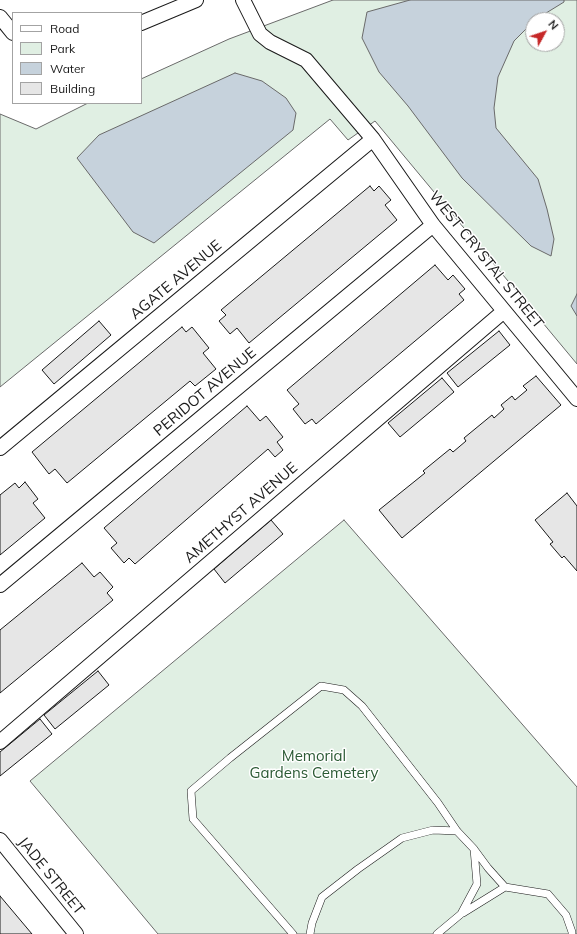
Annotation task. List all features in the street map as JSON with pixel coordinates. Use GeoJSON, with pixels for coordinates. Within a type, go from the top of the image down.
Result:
{"type":"FeatureCollection","features":[{"type":"Feature","properties":{"kind":"street"},"geometry":{"type":"LineString","coordinates":[[142,23],[196,0]]}},
{"type":"Feature","properties":{"kind":"street","name":"WEST CRYSTAL STREET"},"geometry":{"type":"LineString","coordinates":[[243,0],[260,34],[270,42],[306,60],[373,139],[433,225],[577,399]]}},
{"type":"Feature","properties":{"kind":"street"},"geometry":{"type":"LineString","coordinates":[[0,17],[12,31]]}},
{"type":"Feature","properties":{"kind":"street","name":"AGATE AVENUE"},"geometry":{"type":"LineString","coordinates":[[0,448],[373,139]]}},
{"type":"Feature","properties":{"kind":"street","name":"PERIDOT AVENUE"},"geometry":{"type":"LineString","coordinates":[[0,585],[433,225]]}},
{"type":"Feature","properties":{"kind":"street","name":"AMETHYST AVENUE"},"geometry":{"type":"LineString","coordinates":[[0,742],[504,311]]}},
{"type":"Feature","properties":{"kind":"street","name":"JADE STREET"},"geometry":{"type":"LineString","coordinates":[[0,840],[76,934]]}},
{"type":"Feature","properties":{"kind":"lane"},"geometry":{"type":"LineString","coordinates":[[292,934],[192,819],[191,791],[321,686],[344,690],[362,706],[438,803],[457,831],[474,849],[488,868],[505,886],[548,894],[566,915],[572,934]]}},
{"type":"Feature","properties":{"kind":"lane"},"geometry":{"type":"LineString","coordinates":[[310,934],[312,922],[322,898],[358,869],[402,838],[433,830],[457,831]]}},
{"type":"Feature","properties":{"kind":"lane"},"geometry":{"type":"LineString","coordinates":[[461,914],[477,884],[474,849]]}},
{"type":"Feature","properties":{"kind":"lane"},"geometry":{"type":"LineString","coordinates":[[437,934],[461,914],[505,886]]}},
{"type":"Feature","properties":{"kind":"green space"},"geometry":{"type":"Polygon","coordinates":[[[333,0],[577,0],[577,364],[375,121],[348,140],[330,119],[0,387],[0,114],[36,129],[86,104],[142,104],[142,79],[229,39],[333,0]]]}},
{"type":"Feature","properties":{"kind":"green space","name":"Memorial Gardens Cemetery"},"geometry":{"type":"Polygon","coordinates":[[[344,520],[577,787],[577,934],[158,934],[30,781],[344,520]]]}},
{"type":"Feature","properties":{"kind":"water"},"geometry":{"type":"Polygon","coordinates":[[[410,0],[564,0],[564,2],[548,12],[525,12],[525,30],[514,41],[498,77],[494,108],[496,128],[538,179],[554,239],[551,256],[531,246],[462,178],[408,106],[379,72],[362,38],[367,12],[410,0]]]}},
{"type":"Feature","properties":{"kind":"water"},"geometry":{"type":"Polygon","coordinates":[[[235,73],[262,81],[286,98],[296,113],[293,130],[154,243],[133,232],[77,158],[99,135],[235,73]]]}},
{"type":"Feature","properties":{"kind":"water"},"geometry":{"type":"Polygon","coordinates":[[[577,294],[577,316],[571,306],[577,294]]]}},
{"type":"Feature","properties":{"kind":"building"},"geometry":{"type":"Polygon","coordinates":[[[370,186],[374,191],[379,186],[391,200],[385,205],[397,220],[249,343],[237,328],[230,334],[219,321],[226,315],[221,310],[370,186]]]}},
{"type":"Feature","properties":{"kind":"building"},"geometry":{"type":"Polygon","coordinates":[[[435,265],[448,280],[453,275],[465,289],[459,294],[464,300],[316,424],[312,419],[305,424],[293,409],[299,404],[287,390],[435,265]]]}},
{"type":"Feature","properties":{"kind":"building"},"geometry":{"type":"Polygon","coordinates":[[[99,321],[111,335],[54,384],[42,370],[99,321]]]}},
{"type":"Feature","properties":{"kind":"building"},"geometry":{"type":"Polygon","coordinates":[[[182,327],[186,332],[192,327],[209,348],[203,353],[216,369],[195,386],[190,381],[67,483],[55,469],[49,474],[32,452],[182,327]]]}},
{"type":"Feature","properties":{"kind":"building"},"geometry":{"type":"Polygon","coordinates":[[[499,331],[510,345],[458,387],[447,373],[499,331]]]}},
{"type":"Feature","properties":{"kind":"building"},"geometry":{"type":"Polygon","coordinates":[[[536,376],[561,405],[402,538],[379,510],[425,473],[423,471],[450,449],[453,452],[466,441],[464,438],[492,415],[494,418],[504,409],[501,405],[512,396],[515,400],[527,390],[523,386],[536,376]]]}},
{"type":"Feature","properties":{"kind":"building"},"geometry":{"type":"Polygon","coordinates":[[[442,378],[454,392],[400,437],[388,423],[442,378]]]}},
{"type":"Feature","properties":{"kind":"building"},"geometry":{"type":"Polygon","coordinates":[[[247,406],[260,421],[266,416],[283,437],[277,442],[283,450],[275,457],[268,449],[135,564],[129,558],[124,563],[111,548],[117,543],[104,528],[247,406]]]}},
{"type":"Feature","properties":{"kind":"building"},"geometry":{"type":"Polygon","coordinates":[[[25,482],[38,499],[33,503],[45,518],[0,555],[0,495],[15,483],[19,488],[25,482]]]}},
{"type":"Feature","properties":{"kind":"building"},"geometry":{"type":"Polygon","coordinates":[[[567,493],[577,506],[577,571],[564,556],[562,558],[550,544],[553,542],[535,520],[567,493]]]}},
{"type":"Feature","properties":{"kind":"building"},"geometry":{"type":"Polygon","coordinates":[[[271,520],[283,534],[225,583],[214,569],[271,520]]]}},
{"type":"Feature","properties":{"kind":"building"},"geometry":{"type":"Polygon","coordinates":[[[82,563],[94,577],[100,572],[113,587],[107,593],[113,600],[0,693],[0,630],[82,563]]]}},
{"type":"Feature","properties":{"kind":"building"},"geometry":{"type":"Polygon","coordinates":[[[98,671],[109,685],[55,729],[44,715],[98,671]]]}},
{"type":"Feature","properties":{"kind":"building"},"geometry":{"type":"Polygon","coordinates":[[[40,719],[52,734],[0,776],[0,752],[40,719]]]}},
{"type":"Feature","properties":{"kind":"building"},"geometry":{"type":"Polygon","coordinates":[[[0,896],[32,934],[0,934],[0,896]]]}}]}
